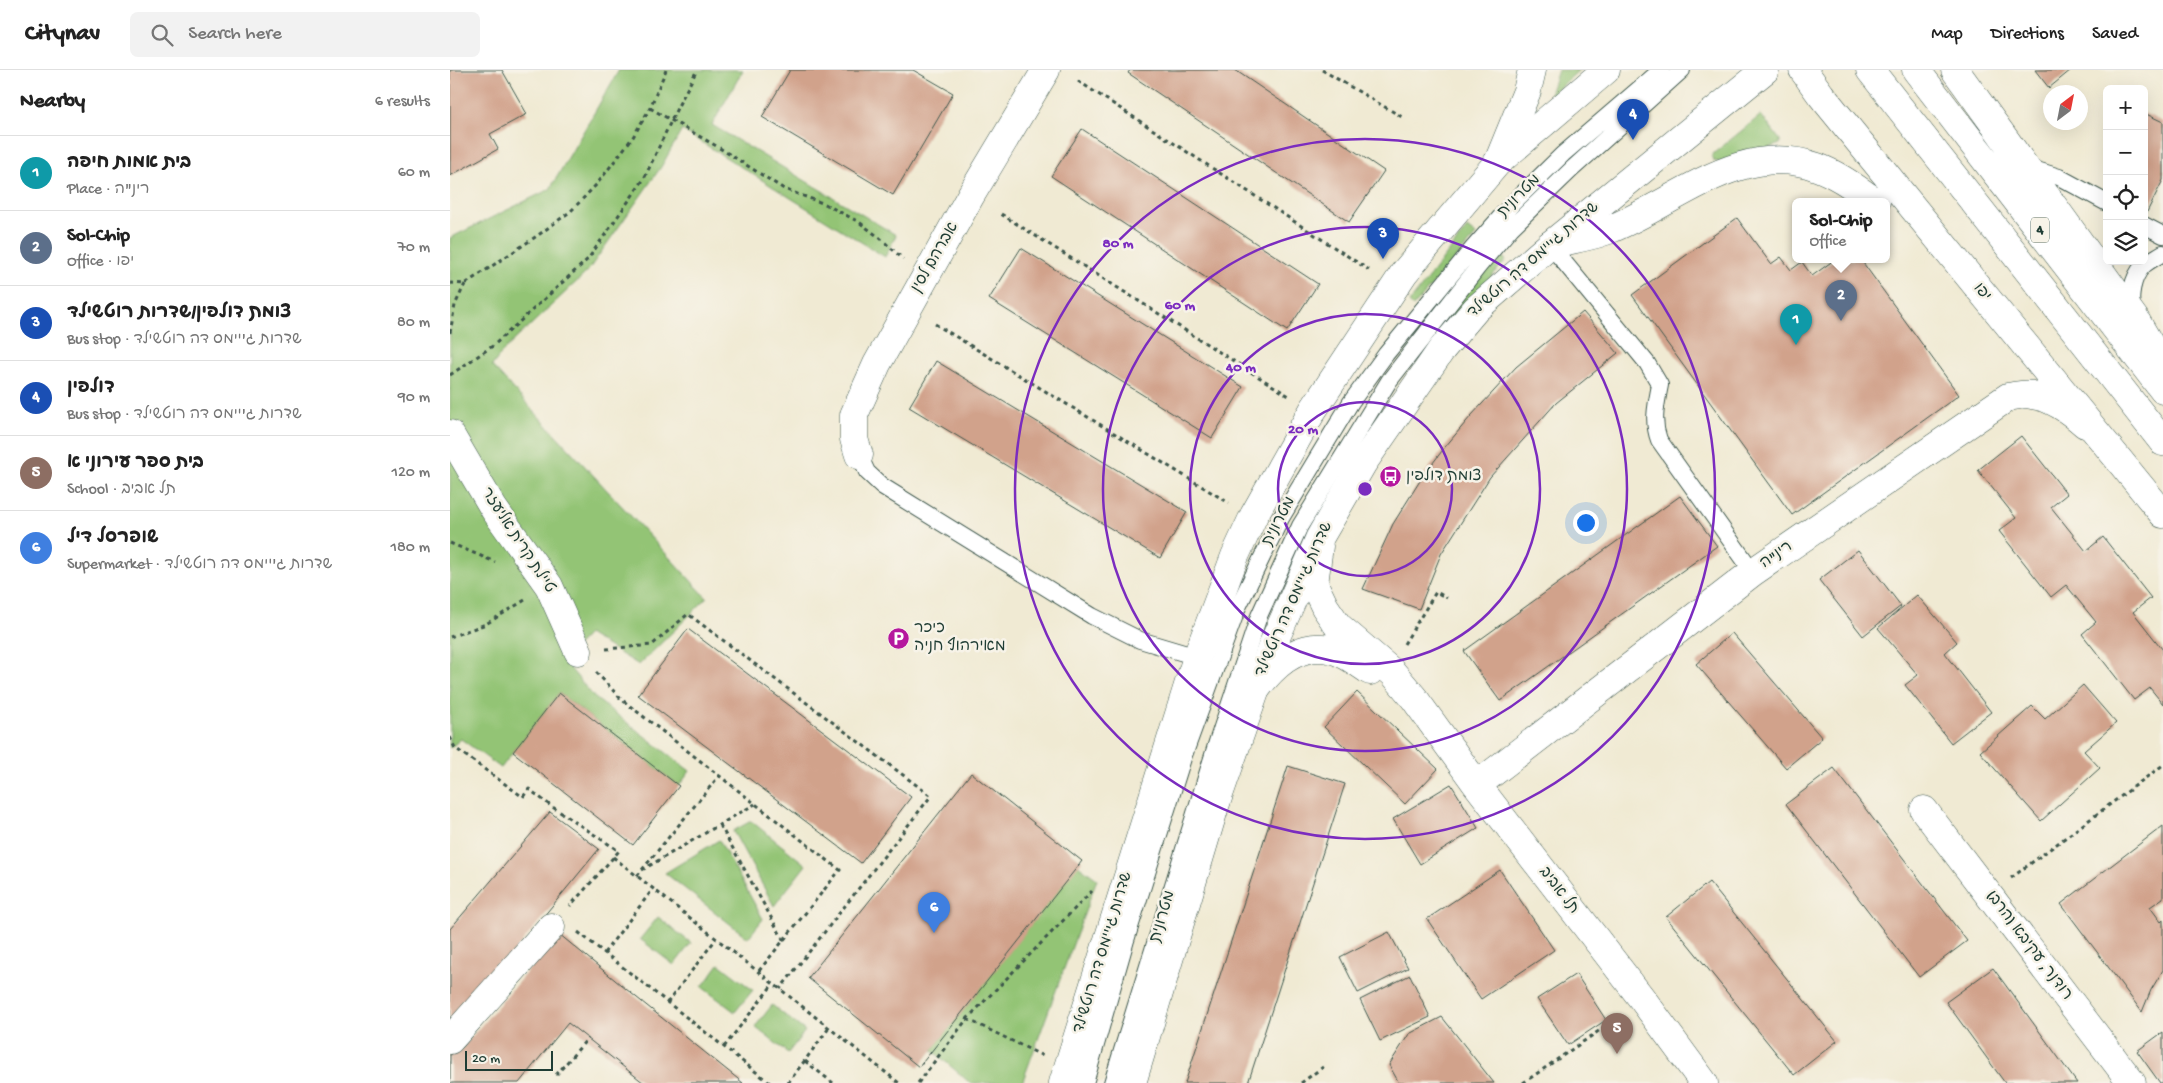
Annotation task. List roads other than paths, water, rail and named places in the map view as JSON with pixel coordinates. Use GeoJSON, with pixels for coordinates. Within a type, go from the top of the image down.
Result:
{"type":"FeatureCollection","features":[{"type":"Feature","properties":{"kind":"main road","name":"אברהם לסין"},"geometry":{"type":"LineString","coordinates":[[858,456],[854,439],[854,415],[877,364],[972,195],[1046,70]]}},
{"type":"Feature","properties":{"kind":"main road"},"geometry":{"type":"LineString","coordinates":[[1498,162],[1527,91],[1532,70]]}},
{"type":"Feature","properties":{"kind":"main road","name":"שדרות ג'יימס דה רוטשילד"},"geometry":{"type":"LineString","coordinates":[[1063,1083],[1197,657],[1235,556],[1254,515],[1313,410],[1404,273],[1498,162],[1606,70]]}},
{"type":"Feature","properties":{"kind":"main road","name":"שדרות ג'יימס דה רוטשילד"},"geometry":{"type":"LineString","coordinates":[[1132,1083],[1214,806],[1256,689],[1273,644],[1320,536],[1363,463],[1442,349],[1476,309],[1550,244],[1765,70]]}},
{"type":"Feature","properties":{"kind":"main road","name":"יפו"},"geometry":{"type":"LineString","coordinates":[[1803,70],[1987,301],[2163,514]]}},
{"type":"Feature","properties":{"kind":"main road"},"geometry":{"type":"LineString","coordinates":[[1870,70],[2163,442]]}},
{"type":"Feature","properties":{"kind":"main road","name":"4"},"geometry":{"type":"LineString","coordinates":[[1916,70],[2163,390]]}},
{"type":"Feature","properties":{"kind":"main road"},"geometry":{"type":"LineString","coordinates":[[1955,70],[2135,319],[2163,366]]}},
{"type":"Feature","properties":{"kind":"main road"},"geometry":{"type":"LineString","coordinates":[[1550,244],[1612,229],[1708,178],[1754,162],[1790,161],[1820,168],[1848,183],[1870,198]]}},
{"type":"Feature","properties":{"kind":"main road"},"geometry":{"type":"LineString","coordinates":[[1890,213],[1987,301]]}},
{"type":"Feature","properties":{"kind":"main road","name":"רינ\"ה"},"geometry":{"type":"LineString","coordinates":[[1477,785],[1754,572],[2008,397],[2031,394],[2046,399],[2062,406],[2095,432]]}},
{"type":"Feature","properties":{"kind":"main road","name":"טיילת קרית אליעזר"},"geometry":{"type":"LineString","coordinates":[[450,434],[494,508],[550,586],[578,651]]}},
{"type":"Feature","properties":{"kind":"main road","name":"תל אביב"},"geometry":{"type":"LineString","coordinates":[[1320,536],[1314,584],[1325,607],[1338,626],[1393,673],[1414,698],[1477,785],[1643,1000],[1704,1083]]}},
{"type":"Feature","properties":{"kind":"main road","name":"תל אביב"},"geometry":{"type":"LineString","coordinates":[[1256,689],[1270,670],[1287,657],[1312,648],[1327,648],[1342,653],[1414,698]]}},
{"type":"Feature","properties":{"kind":"main road","name":"רודנר, עקיבא (הרב)"},"geometry":{"type":"LineString","coordinates":[[1924,810],[2132,1083]]}},
{"type":"Feature","properties":{"kind":"main road"},"geometry":{"type":"LineString","coordinates":[[450,1040],[555,923]]}},
{"type":"Feature","properties":{"kind":"lane","name":"מטרונית"},"geometry":{"type":"LineString","coordinates":[[1085,1083],[1129,931],[1183,758],[1238,607],[1281,518],[1351,402],[1392,347],[1473,248],[1513,203],[1563,154],[1660,70]]}},
{"type":"Feature","properties":{"kind":"lane","name":"מטרונית"},"geometry":{"type":"LineString","coordinates":[[1112,1083],[1217,742],[1254,629],[1284,557],[1300,526],[1389,380],[1478,267],[1511,228],[1558,182],[1682,70]]}},
{"type":"Feature","properties":{"kind":"lane"},"geometry":{"type":"LineString","coordinates":[[2026,167],[2059,177],[2103,201]]}},
{"type":"Feature","properties":{"kind":"lane"},"geometry":{"type":"LineString","coordinates":[[2148,227],[2163,236]]}},
{"type":"Feature","properties":{"kind":"lane"},"geometry":{"type":"LineString","coordinates":[[1550,244],[1647,363],[1660,385],[1654,412],[1654,428],[1659,440],[1754,572]]}},
{"type":"Feature","properties":{"kind":"lane"},"geometry":{"type":"LineString","coordinates":[[2135,319],[2131,296],[2133,285],[2143,266],[2163,253]]}},
{"type":"Feature","properties":{"kind":"lane"},"geometry":{"type":"LineString","coordinates":[[858,456],[867,472],[882,486],[1092,616],[1140,640],[1197,657]]}},
{"type":"Feature","properties":{"kind":"place","name":"דולפין"},"geometry":{"type":"Point","coordinates":[1633,140]}},
{"type":"Feature","properties":{"kind":"place","name":"צומת דולפין/שדרות רוטשילד"},"geometry":{"type":"Point","coordinates":[1383,259]}},
{"type":"Feature","properties":{"kind":"place","name":"Sol-Chip"},"geometry":{"type":"Point","coordinates":[1841,321]}},
{"type":"Feature","properties":{"kind":"place","name":"בית אמות חיפה"},"geometry":{"type":"Point","coordinates":[1796,345]}},
{"type":"Feature","properties":{"kind":"place","name":"צומת דולפין"},"geometry":{"type":"Point","coordinates":[1390,477]}},
{"type":"Feature","properties":{"kind":"place","name":"כיכר מאירהוף חניה"},"geometry":{"type":"Point","coordinates":[898,638]}},
{"type":"Feature","properties":{"kind":"place","name":"שופרסל דיל"},"geometry":{"type":"Point","coordinates":[934,933]}},
{"type":"Feature","properties":{"kind":"place","name":"בית ספר עירוני א"},"geometry":{"type":"Point","coordinates":[1617,1054]}}]}
